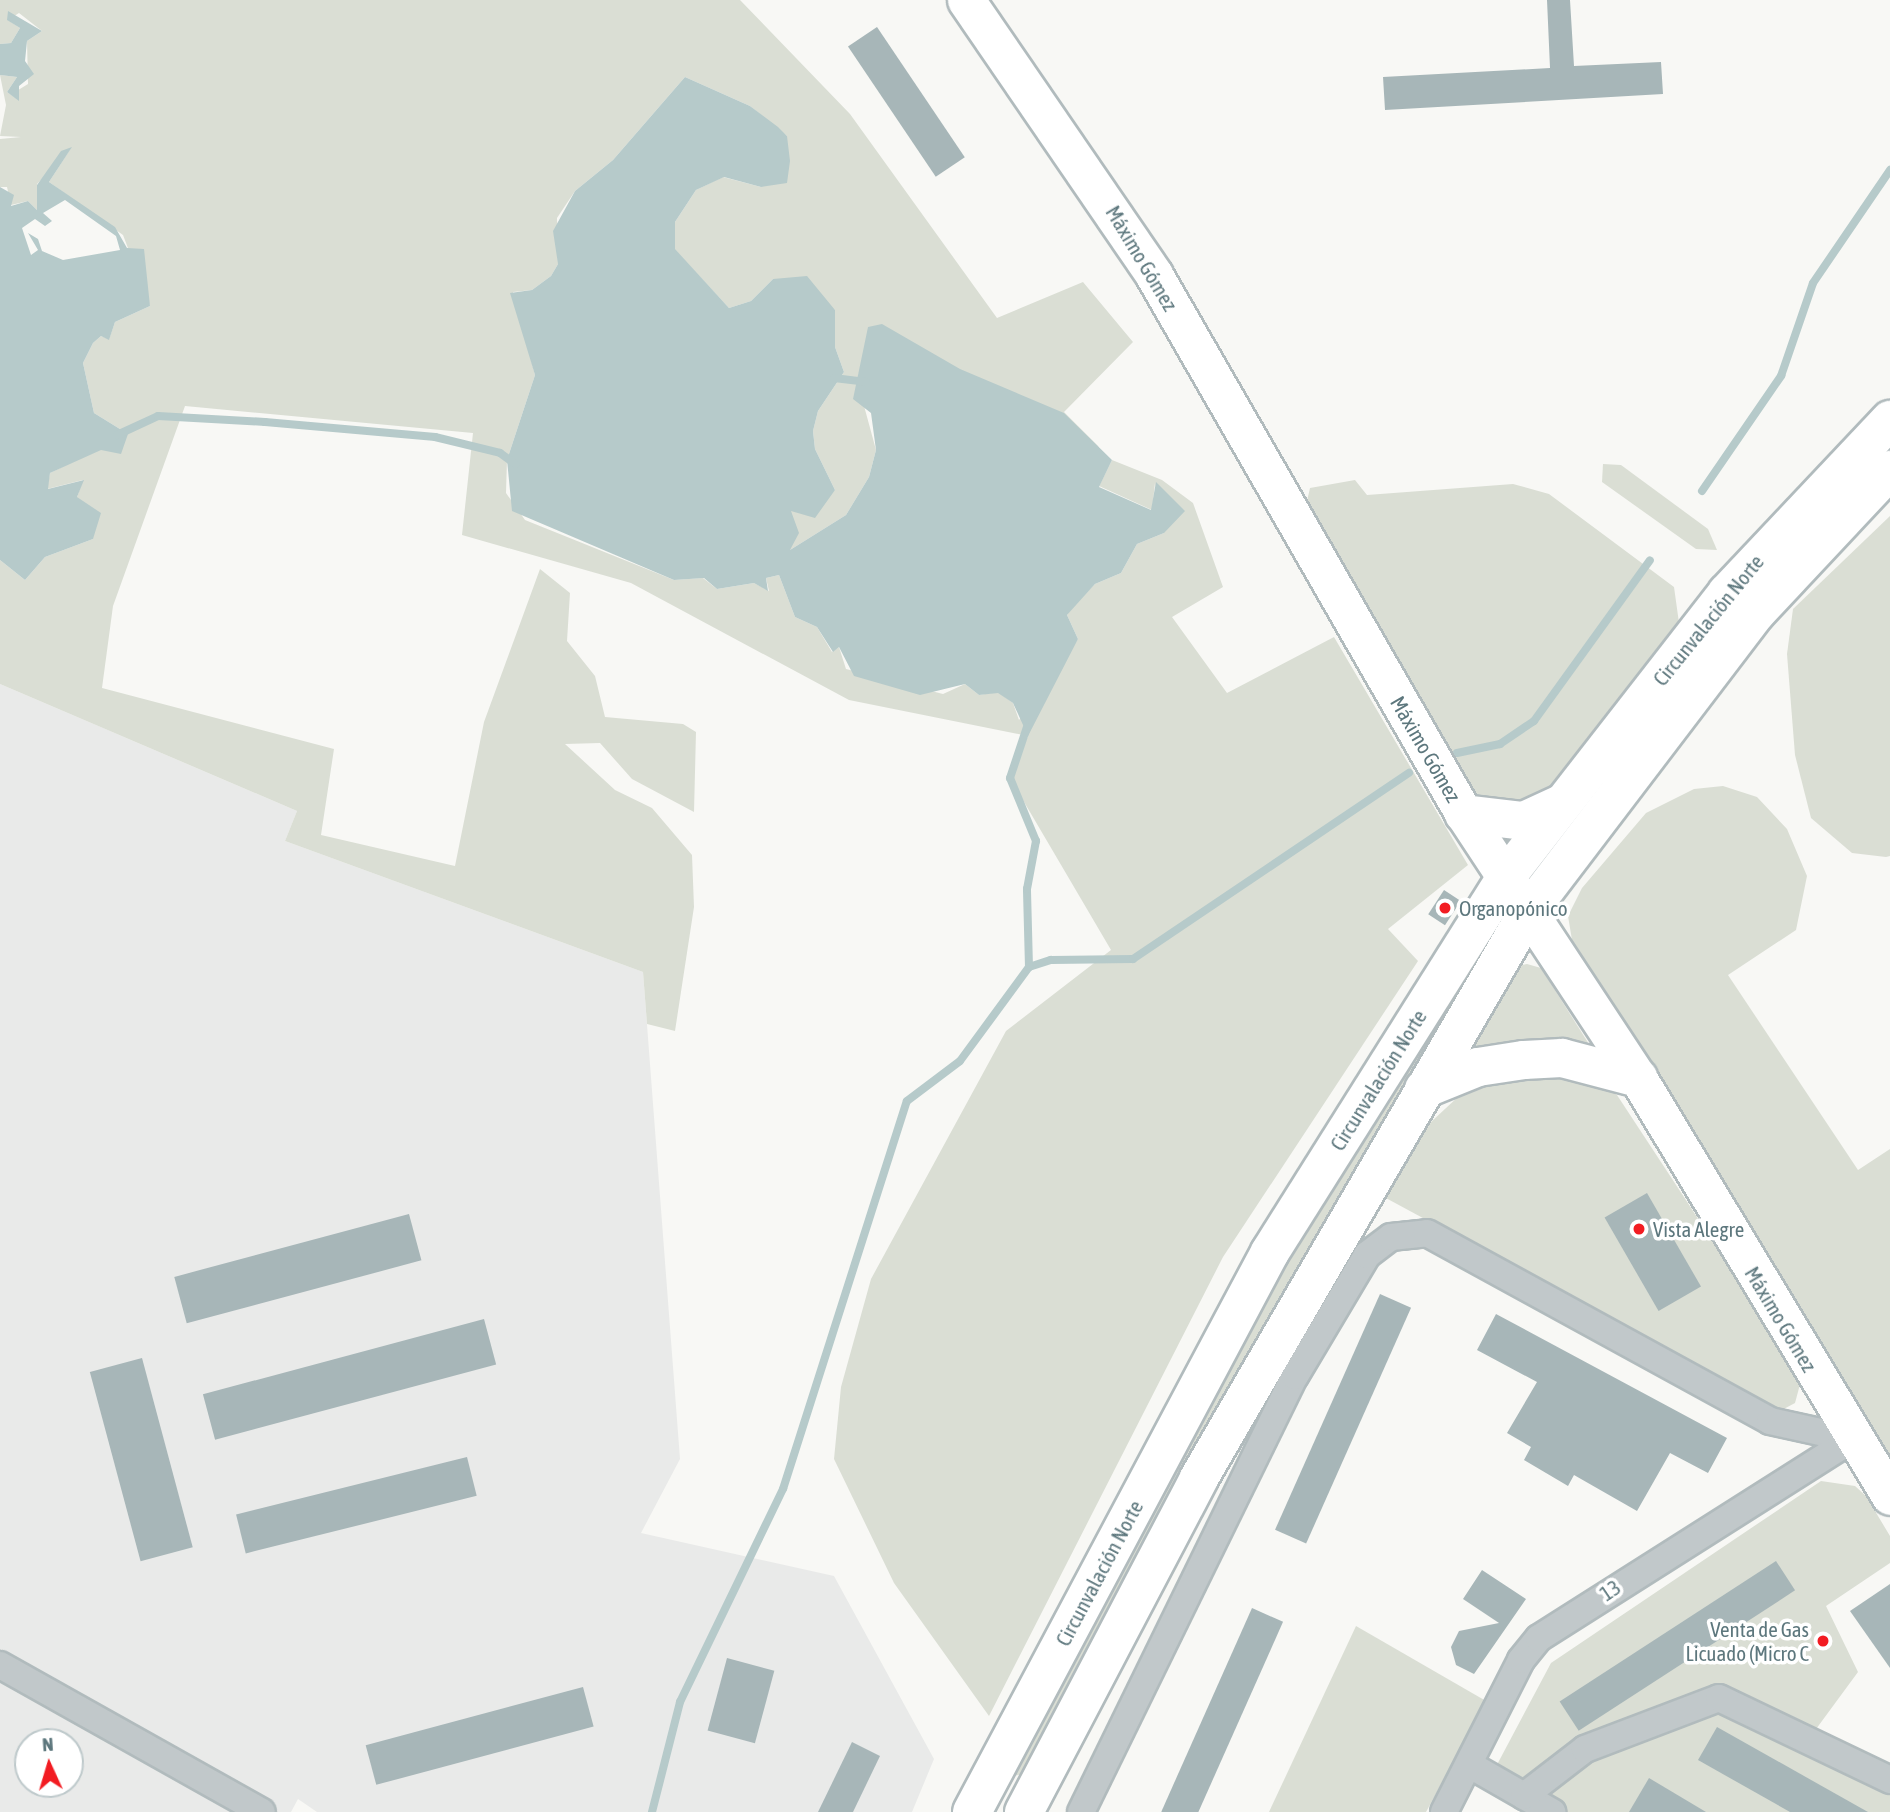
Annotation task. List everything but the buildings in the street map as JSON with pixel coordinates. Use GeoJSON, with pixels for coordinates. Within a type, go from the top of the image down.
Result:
{"type":"FeatureCollection","features":[{"type":"Feature","properties":{"kind":"highway","name":"Circunvalación Norte"},"geometry":{"type":"LineString","coordinates":[[979,1798],[1270,1252],[1506,877],[1563,803],[1777,562],[1890,420]]}},
{"type":"Feature","properties":{"kind":"highway","name":"Circunvalación Norte"},"geometry":{"type":"LineString","coordinates":[[1777,562],[1890,470]]}},
{"type":"Feature","properties":{"kind":"highway","name":"Circunvalación Norte"},"geometry":{"type":"LineString","coordinates":[[1026,1808],[1199,1478],[1528,912],[1742,603]]}},
{"type":"Feature","properties":{"kind":"highway"},"geometry":{"type":"LineString","coordinates":[[1464,814],[1524,821],[1563,803]]}},
{"type":"Feature","properties":{"kind":"highway"},"geometry":{"type":"LineString","coordinates":[[1424,1089],[1478,1067],[1562,1058],[1638,1078]]}},
{"type":"Feature","properties":{"kind":"highway"},"geometry":{"type":"LineString","coordinates":[[979,1798],[1026,1808]]}},
{"type":"Feature","properties":{"kind":"street","name":"Máximo Gómez"},"geometry":{"type":"LineString","coordinates":[[966,0],[1154,275],[1464,814],[1638,1078],[1852,1439],[1890,1496]]}},
{"type":"Feature","properties":{"kind":"street"},"geometry":{"type":"LineString","coordinates":[[1081,1812],[1295,1376],[1367,1255],[1391,1237],[1427,1233],[1770,1421],[1852,1439]]}},
{"type":"Feature","properties":{"kind":"street","name":"13"},"geometry":{"type":"LineString","coordinates":[[1444,1812],[1521,1660],[1539,1638],[1852,1439]]}},
{"type":"Feature","properties":{"kind":"street"},"geometry":{"type":"LineString","coordinates":[[0,1665],[262,1812]]}},
{"type":"Feature","properties":{"kind":"street"},"geometry":{"type":"LineString","coordinates":[[1524,1796],[1585,1749],[1719,1698],[1890,1780]]}},
{"type":"Feature","properties":{"kind":"street"},"geometry":{"type":"LineString","coordinates":[[1469,1765],[1552,1812]]}},
{"type":"Feature","properties":{"kind":"shaded area"},"geometry":{"type":"Polygon","coordinates":[[[0,0],[740,0],[850,114],[997,318],[1083,282],[1133,342],[1064,412],[1099,447],[867,345],[857,380],[876,450],[869,477],[846,515],[790,550],[790,511],[835,490],[815,449],[813,431],[818,411],[844,372],[835,347],[835,310],[773,279],[751,301],[729,308],[674,249],[675,222],[696,190],[723,177],[761,187],[787,136],[750,106],[685,77],[613,160],[575,191],[557,218],[558,264],[551,276],[532,290],[513,292],[535,375],[507,460],[506,493],[525,520],[674,580],[703,578],[717,589],[754,583],[769,591],[766,578],[779,575],[795,617],[817,627],[832,652],[839,647],[846,669],[943,694],[965,684],[979,695],[998,692],[1013,703],[1019,720],[1078,639],[1067,615],[1071,609],[1095,584],[1121,573],[1137,544],[1164,533],[1155,483],[1152,510],[1099,486],[1112,460],[1162,480],[1193,503],[1223,587],[1172,617],[1227,693],[1334,637],[1468,865],[1388,929],[1418,961],[1223,1257],[989,1716],[894,1583],[834,1459],[841,1387],[871,1279],[1006,1031],[1111,950],[1010,778],[1028,736],[849,700],[631,583],[462,535],[473,433],[185,406],[113,606],[102,688],[334,749],[321,835],[455,866],[484,722],[540,569],[570,593],[567,641],[595,676],[605,717],[683,724],[696,732],[694,812],[632,779],[600,743],[565,744],[615,790],[652,808],[692,855],[694,907],[675,1031],[647,1024],[643,972],[285,841],[297,811],[0,684],[0,560],[25,580],[45,557],[93,539],[77,497],[83,480],[47,489],[50,473],[128,434],[94,413],[83,363],[93,343],[101,336],[109,339],[115,322],[150,306],[123,235],[49,182],[71,148],[37,184],[37,210],[28,201],[11,205],[7,187],[0,187],[0,139],[21,137],[0,136],[6,105],[0,75],[17,77],[7,92],[19,100],[15,92],[28,84],[27,41],[42,31],[19,13],[8,20],[20,28],[11,43],[0,44],[0,0]]]}},
{"type":"Feature","properties":{"kind":"shaded area"},"geometry":{"type":"Polygon","coordinates":[[[8,11],[42,31],[27,41],[25,61],[34,74],[19,86],[19,101],[7,92],[17,77],[0,75],[0,44],[11,43],[20,28],[7,20],[8,11]]]}},
{"type":"Feature","properties":{"kind":"shaded area"},"geometry":{"type":"Polygon","coordinates":[[[685,77],[750,106],[778,127],[787,136],[790,161],[787,183],[761,187],[724,177],[696,190],[675,222],[675,249],[729,308],[751,301],[773,279],[807,276],[835,310],[835,347],[844,372],[818,411],[813,431],[815,449],[835,490],[815,518],[791,511],[799,533],[790,550],[846,515],[869,477],[876,450],[871,413],[853,399],[868,327],[882,324],[960,369],[1064,413],[1112,460],[1099,487],[1151,510],[1156,482],[1185,511],[1164,533],[1137,544],[1121,573],[1095,584],[1067,615],[1078,639],[1028,736],[1013,703],[998,693],[979,695],[965,684],[920,695],[854,676],[839,647],[833,652],[817,627],[795,617],[779,575],[766,578],[768,591],[754,583],[717,589],[704,578],[674,580],[512,511],[507,460],[535,375],[510,293],[532,290],[551,276],[558,264],[553,231],[575,191],[613,160],[685,77]]]}},
{"type":"Feature","properties":{"kind":"shaded area"},"geometry":{"type":"Polygon","coordinates":[[[72,147],[49,182],[115,227],[127,248],[144,249],[150,306],[115,322],[109,340],[101,336],[93,343],[83,363],[94,413],[128,434],[121,454],[101,450],[50,473],[48,489],[84,480],[77,497],[101,513],[93,539],[45,557],[25,580],[0,560],[0,187],[14,195],[11,206],[28,201],[37,210],[37,185],[61,151],[72,147]],[[65,200],[43,213],[52,221],[45,226],[35,219],[22,228],[31,255],[38,250],[28,233],[38,239],[42,251],[63,260],[120,250],[116,236],[65,200]]]}},
{"type":"Feature","properties":{"kind":"shaded area"},"geometry":{"type":"Polygon","coordinates":[[[1603,464],[1621,465],[1708,529],[1717,550],[1696,549],[1602,482],[1603,464]]]}},
{"type":"Feature","properties":{"kind":"shaded area"},"geometry":{"type":"Polygon","coordinates":[[[1355,480],[1367,495],[1513,484],[1549,494],[1674,587],[1680,630],[1538,805],[1466,805],[1307,501],[1310,488],[1355,480]]]}},
{"type":"Feature","properties":{"kind":"shaded area"},"geometry":{"type":"Polygon","coordinates":[[[1890,516],[1890,856],[1886,857],[1852,853],[1811,818],[1795,755],[1787,654],[1793,609],[1890,516]]]}},
{"type":"Feature","properties":{"kind":"shaded area"},"geometry":{"type":"Polygon","coordinates":[[[0,684],[297,811],[285,841],[643,972],[680,1459],[641,1533],[834,1576],[934,1759],[912,1812],[317,1812],[298,1799],[291,1812],[0,1812],[0,684]]]}},
{"type":"Feature","properties":{"kind":"shaded area"},"geometry":{"type":"Polygon","coordinates":[[[1723,786],[1757,797],[1787,829],[1807,876],[1796,930],[1728,975],[1858,1170],[1890,1149],[1890,1460],[1575,958],[1568,916],[1582,888],[1646,813],[1694,789],[1723,786]]]}},
{"type":"Feature","properties":{"kind":"shaded area"},"geometry":{"type":"Polygon","coordinates":[[[1482,949],[1485,956],[1312,1245],[1022,1774],[1014,1776],[1010,1772],[1143,1516],[1302,1235],[1482,949]]]}},
{"type":"Feature","properties":{"kind":"shaded area"},"geometry":{"type":"Polygon","coordinates":[[[1527,964],[1541,968],[1594,1052],[1459,1063],[1517,966],[1527,964]]]}},
{"type":"Feature","properties":{"kind":"shaded area"},"geometry":{"type":"Polygon","coordinates":[[[1502,1075],[1587,1078],[1617,1095],[1802,1377],[1795,1403],[1780,1411],[1384,1197],[1431,1122],[1460,1095],[1502,1075]]]}},
{"type":"Feature","properties":{"kind":"shaded area"},"geometry":{"type":"Polygon","coordinates":[[[1821,1481],[1855,1486],[1866,1496],[1890,1536],[1890,1563],[1826,1606],[1858,1672],[1808,1740],[1890,1780],[1890,1812],[1553,1812],[1491,1776],[1551,1663],[1821,1481]]]}},
{"type":"Feature","properties":{"kind":"shaded area"},"geometry":{"type":"Polygon","coordinates":[[[1356,1626],[1486,1701],[1426,1812],[1269,1812],[1356,1626]]]}},
{"type":"Feature","properties":{"kind":"waterway"},"geometry":{"type":"LineString","coordinates":[[1702,491],[1781,376],[1813,283],[1890,170]]}},
{"type":"Feature","properties":{"kind":"waterway"},"geometry":{"type":"LineString","coordinates":[[834,378],[866,382]]}},
{"type":"Feature","properties":{"kind":"waterway"},"geometry":{"type":"LineString","coordinates":[[117,435],[158,416],[265,422],[435,437],[500,453],[515,464]]}},
{"type":"Feature","properties":{"kind":"waterway"},"geometry":{"type":"LineString","coordinates":[[1457,753],[1500,744],[1534,721],[1650,560]]}},
{"type":"Feature","properties":{"kind":"waterway"},"geometry":{"type":"LineString","coordinates":[[652,1812],[680,1702],[783,1489],[907,1101],[960,1061],[1029,967],[1027,889],[1036,841],[1010,778],[1027,727]]}},
{"type":"Feature","properties":{"kind":"waterway"},"geometry":{"type":"LineString","coordinates":[[1029,967],[1051,960],[1133,959],[1409,773]]}},
{"type":"Feature","properties":{"kind":"place","name":"Organopónico"},"geometry":{"type":"Point","coordinates":[1445,908]}},
{"type":"Feature","properties":{"kind":"place","name":"Vista Alegre"},"geometry":{"type":"Point","coordinates":[1639,1229]}},
{"type":"Feature","properties":{"kind":"place","name":"Venta de Gas Licuado (Micro C"},"geometry":{"type":"Point","coordinates":[1823,1641]}}]}
